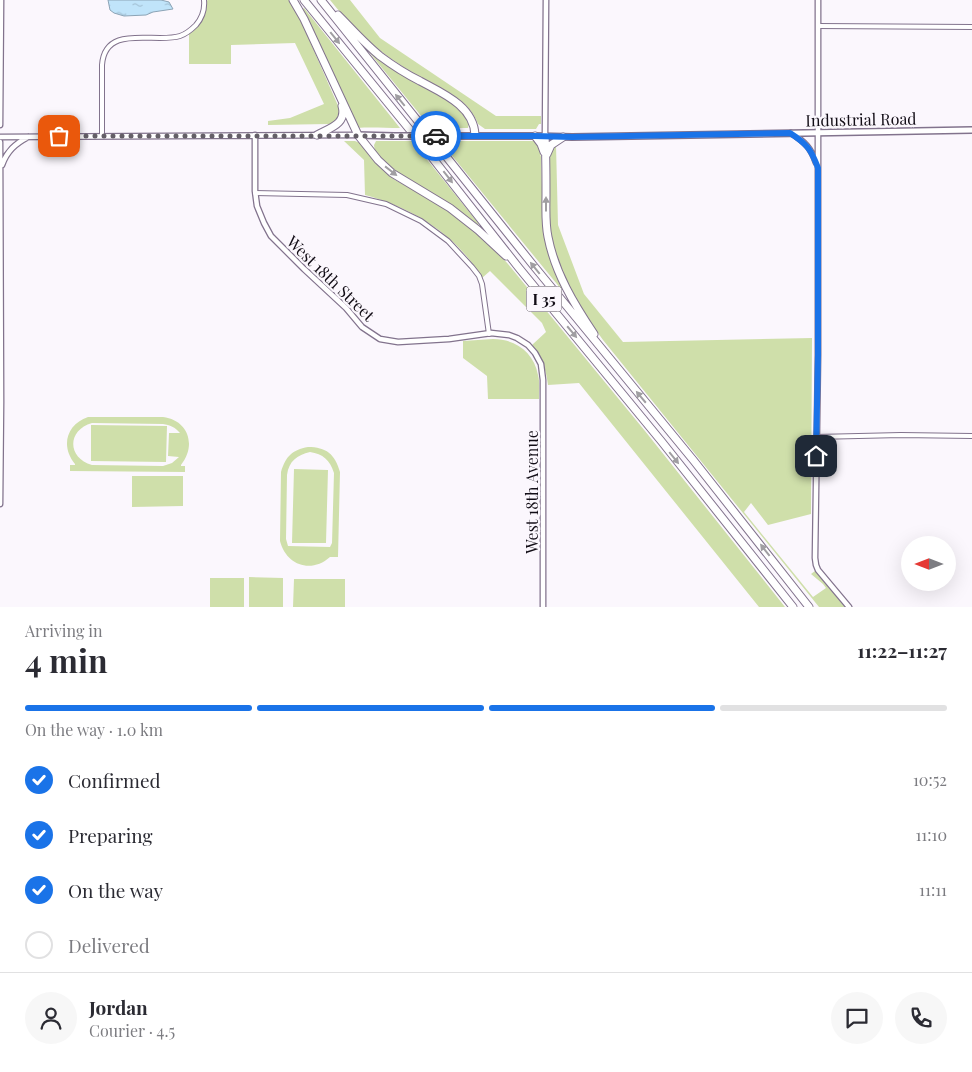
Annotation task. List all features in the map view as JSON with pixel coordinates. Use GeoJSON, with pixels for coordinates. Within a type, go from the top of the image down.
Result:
{"type":"FeatureCollection","features":[{"type":"Feature","properties":{"kind":"highway"},"geometry":{"type":"LineString","coordinates":[[293,0],[304,19],[358,135],[378,160],[392,173],[450,208],[478,230],[519,268]]}},
{"type":"Feature","properties":{"kind":"highway","name":"I 35"},"geometry":{"type":"LineString","coordinates":[[304,0],[519,268],[662,442],[792,607]]}},
{"type":"Feature","properties":{"kind":"highway"},"geometry":{"type":"LineString","coordinates":[[322,2],[381,56],[399,69],[451,98],[471,119],[475,127],[475,135]]}},
{"type":"Feature","properties":{"kind":"highway","name":"I 35"},"geometry":{"type":"LineString","coordinates":[[322,2],[810,607]]}},
{"type":"Feature","properties":{"kind":"highway"},"geometry":{"type":"LineString","coordinates":[[317,135],[339,123],[343,117],[339,96]]}},
{"type":"Feature","properties":{"kind":"highway"},"geometry":{"type":"LineString","coordinates":[[534,136],[541,144],[546,157]]}},
{"type":"Feature","properties":{"kind":"highway"},"geometry":{"type":"LineString","coordinates":[[546,136],[546,220],[548,236],[556,264],[569,295],[610,360]]}},
{"type":"Feature","properties":{"kind":"highway"},"geometry":{"type":"LineString","coordinates":[[546,157],[551,145],[563,136]]}},
{"type":"Feature","properties":{"kind":"main road","name":"Industrial Road"},"geometry":{"type":"LineString","coordinates":[[358,135],[563,136],[972,130]]}},
{"type":"Feature","properties":{"kind":"street"},"geometry":{"type":"LineString","coordinates":[[0,125],[1,0]]}},
{"type":"Feature","properties":{"kind":"street"},"geometry":{"type":"LineString","coordinates":[[102,136],[102,65],[107,49],[120,40],[170,38],[186,34],[202,17],[204,0]]}},
{"type":"Feature","properties":{"kind":"street"},"geometry":{"type":"LineString","coordinates":[[546,0],[546,136]]}},
{"type":"Feature","properties":{"kind":"street"},"geometry":{"type":"LineString","coordinates":[[818,0],[816,564],[818,570],[850,607]]}},
{"type":"Feature","properties":{"kind":"street"},"geometry":{"type":"LineString","coordinates":[[818,26],[972,27]]}},
{"type":"Feature","properties":{"kind":"street"},"geometry":{"type":"LineString","coordinates":[[790,133],[807,145],[818,168]]}},
{"type":"Feature","properties":{"kind":"street","name":"West 18th Street"},"geometry":{"type":"LineString","coordinates":[[255,135],[255,193],[257,206],[264,224],[271,236],[346,308],[362,327],[380,339],[398,342],[489,334],[509,335],[517,338],[535,353],[541,364],[543,377]]}},
{"type":"Feature","properties":{"kind":"street","name":"Industrial Road"},"geometry":{"type":"LineString","coordinates":[[0,137],[358,135]]}},
{"type":"Feature","properties":{"kind":"street"},"geometry":{"type":"LineString","coordinates":[[0,169],[10,149],[28,136]]}},
{"type":"Feature","properties":{"kind":"street"},"geometry":{"type":"LineString","coordinates":[[0,142],[0,504]]}},
{"type":"Feature","properties":{"kind":"street"},"geometry":{"type":"LineString","coordinates":[[255,193],[347,195],[386,204],[421,221],[448,241],[468,261],[479,276],[482,284],[489,334]]}},
{"type":"Feature","properties":{"kind":"street","name":"West 18th Avenue"},"geometry":{"type":"LineString","coordinates":[[543,377],[544,607]]}},
{"type":"Feature","properties":{"kind":"street"},"geometry":{"type":"LineString","coordinates":[[816,437],[972,436]]}},
{"type":"Feature","properties":{"kind":"green space"},"geometry":{"type":"Polygon","coordinates":[[[290,0],[339,108],[338,119],[329,124],[268,125],[268,121],[290,118],[324,104],[295,43],[231,45],[231,64],[189,64],[189,34],[197,28],[202,20],[206,1],[290,0]]]}},
{"type":"Feature","properties":{"kind":"green space"},"geometry":{"type":"Polygon","coordinates":[[[330,0],[350,0],[380,38],[496,116],[541,116],[541,124],[536,129],[485,129],[478,124],[468,107],[452,94],[413,73],[373,45],[330,0]]]}},
{"type":"Feature","properties":{"kind":"green space"},"geometry":{"type":"Polygon","coordinates":[[[304,8],[400,128],[357,128],[301,10],[304,8]]]}},
{"type":"Feature","properties":{"kind":"green space"},"geometry":{"type":"Polygon","coordinates":[[[364,46],[457,106],[467,118],[468,128],[431,128],[364,46]]]}},
{"type":"Feature","properties":{"kind":"green space"},"geometry":{"type":"Polygon","coordinates":[[[344,141],[360,143],[372,159],[395,180],[451,211],[490,244],[645,431],[785,607],[759,607],[579,383],[548,385],[543,364],[532,345],[546,332],[542,323],[490,271],[482,278],[460,249],[432,225],[400,207],[365,195],[364,160],[344,141]]]}},
{"type":"Feature","properties":{"kind":"green space"},"geometry":{"type":"Polygon","coordinates":[[[376,141],[412,141],[479,224],[477,226],[437,196],[396,173],[375,152],[374,145],[376,141]]]}},
{"type":"Feature","properties":{"kind":"green space"},"geometry":{"type":"Polygon","coordinates":[[[440,141],[445,141],[449,146],[452,146],[454,141],[535,141],[541,157],[543,220],[561,289],[440,141]]]}},
{"type":"Feature","properties":{"kind":"green space"},"geometry":{"type":"Polygon","coordinates":[[[556,145],[558,225],[584,294],[623,342],[812,338],[811,514],[768,525],[751,503],[744,512],[813,597],[826,588],[811,574],[815,571],[845,607],[819,607],[603,340],[585,314],[563,273],[550,227],[548,157],[556,145]]]}},
{"type":"Feature","properties":{"kind":"green space"},"geometry":{"type":"Polygon","coordinates":[[[493,339],[516,344],[528,354],[536,367],[538,375],[539,399],[488,399],[487,376],[463,358],[463,341],[493,339]]]}},
{"type":"Feature","properties":{"kind":"green space"},"geometry":{"type":"Polygon","coordinates":[[[88,417],[163,417],[172,419],[184,428],[189,442],[186,457],[181,465],[185,466],[185,472],[70,471],[70,465],[75,464],[68,450],[68,436],[75,425],[88,417]],[[92,423],[78,432],[74,438],[74,450],[84,461],[92,465],[163,466],[172,463],[179,457],[168,456],[169,433],[180,433],[176,429],[163,424],[92,423]]]}},
{"type":"Feature","properties":{"kind":"green space"},"geometry":{"type":"Polygon","coordinates":[[[91,425],[167,426],[166,462],[91,461],[91,425]]]}},
{"type":"Feature","properties":{"kind":"green space"},"geometry":{"type":"Polygon","coordinates":[[[314,447],[325,450],[335,460],[340,472],[338,557],[330,557],[323,562],[307,566],[293,561],[283,549],[280,541],[281,472],[290,455],[302,448],[314,447]],[[310,452],[301,455],[292,462],[288,470],[286,539],[288,546],[330,547],[332,543],[334,473],[325,458],[310,452]]]}},
{"type":"Feature","properties":{"kind":"green space"},"geometry":{"type":"Polygon","coordinates":[[[294,469],[328,470],[326,543],[292,543],[294,469]]]}},
{"type":"Feature","properties":{"kind":"green space"},"geometry":{"type":"Polygon","coordinates":[[[132,476],[183,476],[183,506],[132,507],[132,476]]]}},
{"type":"Feature","properties":{"kind":"green space"},"geometry":{"type":"Polygon","coordinates":[[[249,577],[283,578],[283,607],[249,607],[249,577]]]}},
{"type":"Feature","properties":{"kind":"green space"},"geometry":{"type":"Polygon","coordinates":[[[210,578],[244,578],[244,607],[210,607],[210,578]]]}},
{"type":"Feature","properties":{"kind":"green space"},"geometry":{"type":"Polygon","coordinates":[[[294,579],[345,579],[345,607],[293,607],[294,579]]]}},
{"type":"Feature","properties":{"kind":"water"},"geometry":{"type":"Polygon","coordinates":[[[108,0],[161,0],[169,2],[173,9],[146,15],[124,16],[110,10],[108,0]]]}},
{"type":"Feature","properties":{"kind":"way so far"},"geometry":{"type":"LineString","coordinates":[[59,136],[436,136]]}},
{"type":"Feature","properties":{"kind":"route"},"geometry":{"type":"LineString","coordinates":[[436,136],[572,137],[790,133],[803,141],[814,157],[818,168],[816,456]]}}]}
